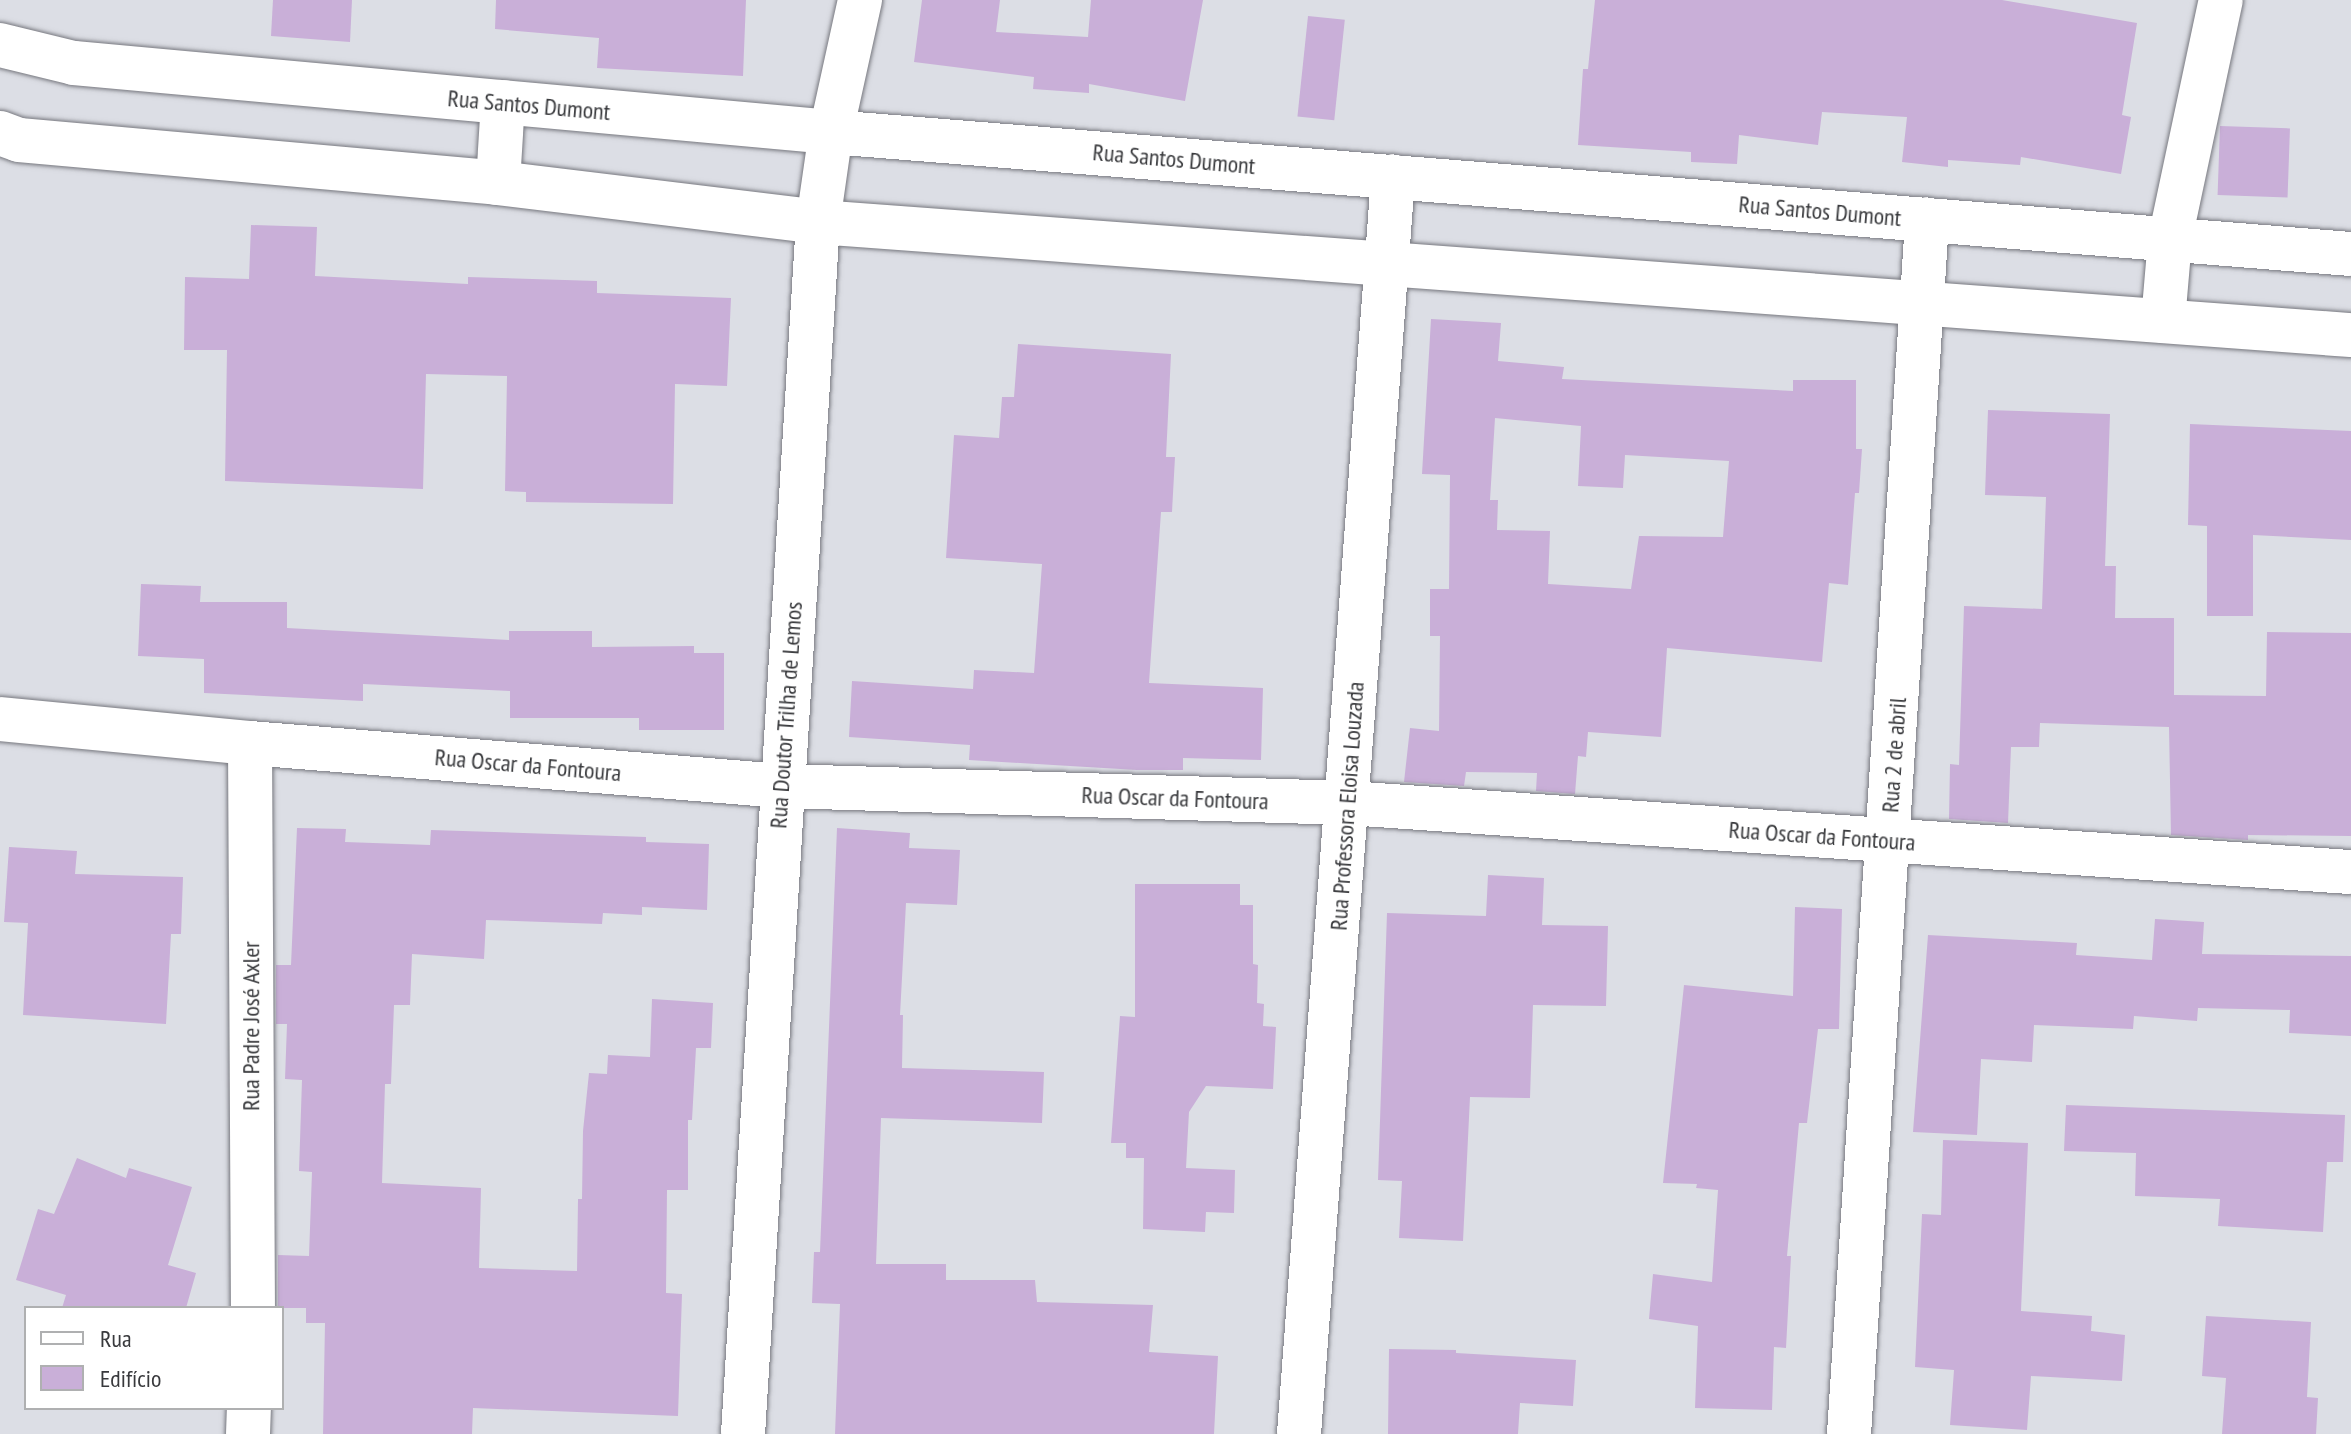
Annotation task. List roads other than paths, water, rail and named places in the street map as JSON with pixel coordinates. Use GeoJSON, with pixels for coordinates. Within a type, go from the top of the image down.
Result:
{"type":"FeatureCollection","features":[{"type":"Feature","properties":{"kind":"street","name":"Rua Doutor Trilha de Lemos"},"geometry":{"type":"LineString","coordinates":[[743,1434],[818,222],[831,132],[860,0]]}},
{"type":"Feature","properties":{"kind":"street"},"geometry":{"type":"LineString","coordinates":[[2163,321],[2170,239],[2221,0]]}},
{"type":"Feature","properties":{"kind":"street","name":"Rua Santos Dumont"},"geometry":{"type":"LineString","coordinates":[[0,45],[74,63],[831,132],[2351,254]]}},
{"type":"Feature","properties":{"kind":"street"},"geometry":{"type":"LineString","coordinates":[[498,183],[503,102]]}},
{"type":"Feature","properties":{"kind":"street"},"geometry":{"type":"LineString","coordinates":[[0,133],[19,140],[498,183],[818,222],[2351,335]]}},
{"type":"Feature","properties":{"kind":"street","name":"Rua Professora Eloisa Louzada"},"geometry":{"type":"LineString","coordinates":[[1299,1434],[1393,177]]}},
{"type":"Feature","properties":{"kind":"street","name":"Rua 2 de abril"},"geometry":{"type":"LineString","coordinates":[[1849,1434],[1927,220]]}},
{"type":"Feature","properties":{"kind":"street","name":"Rua Oscar da Fontoura"},"geometry":{"type":"LineString","coordinates":[[0,719],[250,743],[782,786],[1348,803],[2351,872]]}},
{"type":"Feature","properties":{"kind":"street","name":"Rua Padre José Axler"},"geometry":{"type":"LineString","coordinates":[[250,743],[253,1306]]}},
{"type":"Feature","properties":{"kind":"street"},"geometry":{"type":"LineString","coordinates":[[248,1434],[249,1410]]}}]}
